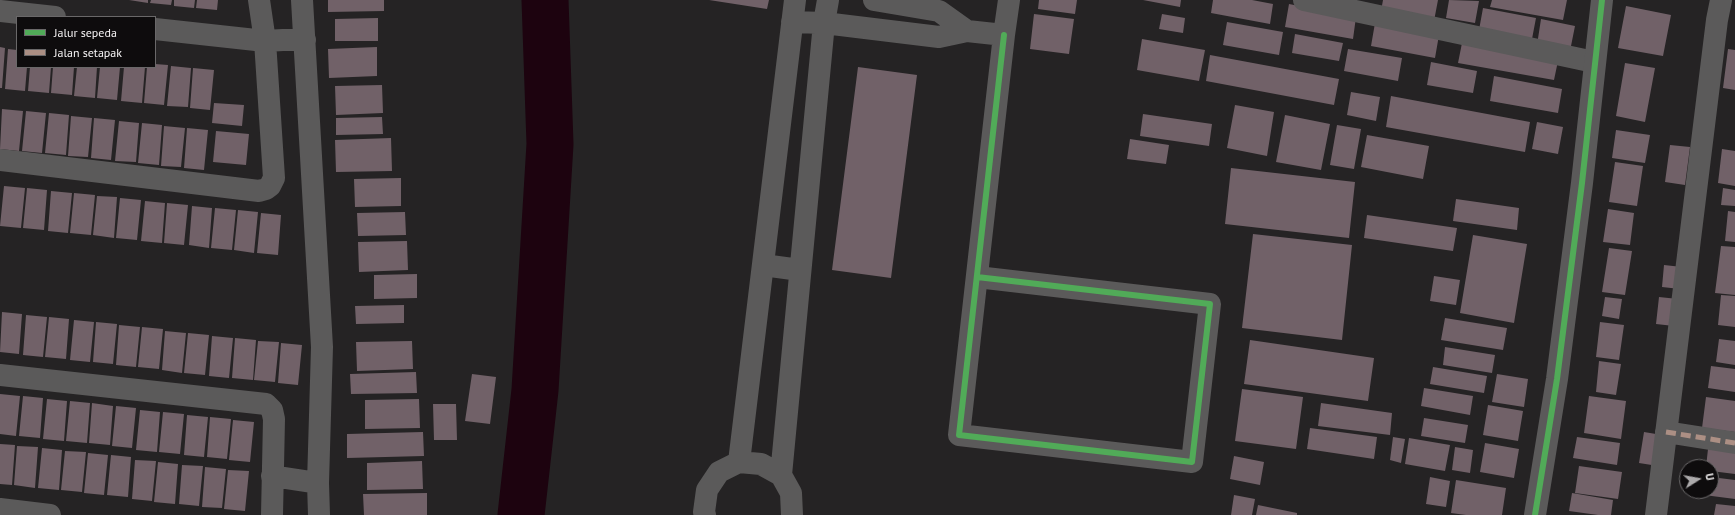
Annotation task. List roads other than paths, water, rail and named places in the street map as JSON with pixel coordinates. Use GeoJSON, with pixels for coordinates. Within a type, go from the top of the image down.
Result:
{"type":"FeatureCollection","features":[{"type":"Feature","properties":{"kind":"street"},"geometry":{"type":"LineString","coordinates":[[0,160],[260,191],[266,189],[270,186],[274,178],[265,41],[258,0]]}},
{"type":"Feature","properties":{"kind":"street"},"geometry":{"type":"LineString","coordinates":[[302,0],[322,347],[318,483],[319,515]]}},
{"type":"Feature","properties":{"kind":"street"},"geometry":{"type":"LineString","coordinates":[[739,462],[795,0]]}},
{"type":"Feature","properties":{"kind":"street"},"geometry":{"type":"LineString","coordinates":[[781,475],[824,23],[828,0]]}},
{"type":"Feature","properties":{"kind":"street"},"geometry":{"type":"LineString","coordinates":[[874,0],[940,11],[967,31]]}},
{"type":"Feature","properties":{"kind":"street"},"geometry":{"type":"LineString","coordinates":[[977,277],[1210,304],[1192,462],[959,435],[1004,35],[1009,0]]}},
{"type":"Feature","properties":{"kind":"street"},"geometry":{"type":"LineString","coordinates":[[1304,0],[1594,62]]}},
{"type":"Feature","properties":{"kind":"street"},"geometry":{"type":"LineString","coordinates":[[1535,515],[1557,380],[1582,183],[1594,62],[1602,0]]}},
{"type":"Feature","properties":{"kind":"street"},"geometry":{"type":"LineString","coordinates":[[1656,515],[1717,20],[1721,0]]}},
{"type":"Feature","properties":{"kind":"street"},"geometry":{"type":"LineString","coordinates":[[0,11],[46,16]]}},
{"type":"Feature","properties":{"kind":"street"},"geometry":{"type":"LineString","coordinates":[[792,22],[824,23],[939,37],[967,31],[1004,35]]}},
{"type":"Feature","properties":{"kind":"street"},"geometry":{"type":"LineString","coordinates":[[156,29],[265,41],[305,40]]}},
{"type":"Feature","properties":{"kind":"street"},"geometry":{"type":"LineString","coordinates":[[763,265],[800,270]]}},
{"type":"Feature","properties":{"kind":"street"},"geometry":{"type":"LineString","coordinates":[[0,375],[266,404],[272,410],[274,419],[272,515]]}},
{"type":"Feature","properties":{"kind":"street"},"geometry":{"type":"LineString","coordinates":[[1666,432],[1735,443]]}},
{"type":"Feature","properties":{"kind":"street"},"geometry":{"type":"LineString","coordinates":[[705,515],[704,512],[707,490],[719,472],[739,462],[761,464],[781,475],[791,493],[792,515]]}},
{"type":"Feature","properties":{"kind":"street"},"geometry":{"type":"LineString","coordinates":[[272,476],[318,483]]}},
{"type":"Feature","properties":{"kind":"street"},"geometry":{"type":"LineString","coordinates":[[0,510],[50,515]]}},
{"type":"Feature","properties":{"kind":"waterway"},"geometry":{"type":"LineString","coordinates":[[521,515],[535,390],[550,144],[545,0]]}}]}
